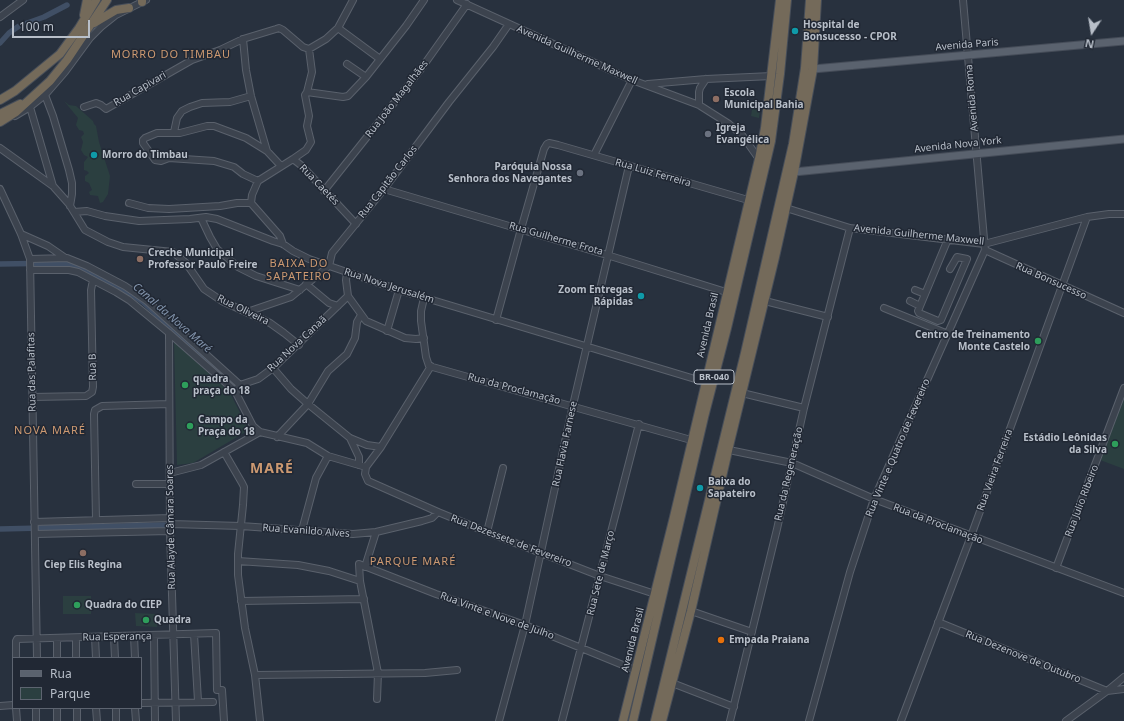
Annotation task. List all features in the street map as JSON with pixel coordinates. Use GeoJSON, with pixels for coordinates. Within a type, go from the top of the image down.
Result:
{"type":"FeatureCollection","features":[{"type":"Feature","properties":{"kind":"highway"},"geometry":{"type":"LineString","coordinates":[[79,28],[87,5],[87,0]]}},
{"type":"Feature","properties":{"kind":"highway"},"geometry":{"type":"LineString","coordinates":[[0,98],[15,91],[60,54],[79,28],[96,0]]}},
{"type":"Feature","properties":{"kind":"highway"},"geometry":{"type":"LineString","coordinates":[[0,122],[16,112],[50,81],[67,60],[107,0]]}},
{"type":"Feature","properties":{"kind":"highway","name":"Avenida Brasil"},"geometry":{"type":"LineString","coordinates":[[623,721],[759,159],[772,76],[780,0]]}},
{"type":"Feature","properties":{"kind":"highway","name":"Avenida Brasil"},"geometry":{"type":"LineString","coordinates":[[633,721],[704,417],[749,237],[771,141],[775,117],[787,0]]}},
{"type":"Feature","properties":{"kind":"highway","name":"BR-040"},"geometry":{"type":"LineString","coordinates":[[660,721],[701,548],[702,532],[793,144],[805,68],[810,0]]}},
{"type":"Feature","properties":{"kind":"highway"},"geometry":{"type":"LineString","coordinates":[[660,721],[692,611],[794,172],[813,69],[817,0]]}},
{"type":"Feature","properties":{"kind":"highway"},"geometry":{"type":"LineString","coordinates":[[92,24],[116,10],[129,8]]}},
{"type":"Feature","properties":{"kind":"highway"},"geometry":{"type":"LineString","coordinates":[[0,114],[33,97]]}},
{"type":"Feature","properties":{"kind":"highway"},"geometry":{"type":"LineString","coordinates":[[749,237],[759,159]]}},
{"type":"Feature","properties":{"kind":"highway"},"geometry":{"type":"LineString","coordinates":[[762,281],[769,265],[780,221],[786,208]]}},
{"type":"Feature","properties":{"kind":"highway"},"geometry":{"type":"LineString","coordinates":[[626,710],[646,668]]}},
{"type":"Feature","properties":{"kind":"main road","name":"Avenida Paris"},"geometry":{"type":"LineString","coordinates":[[813,69],[1124,41]]}},
{"type":"Feature","properties":{"kind":"main road","name":"Avenida Nova York"},"geometry":{"type":"LineString","coordinates":[[794,172],[1124,139]]}},
{"type":"Feature","properties":{"kind":"street"},"geometry":{"type":"LineString","coordinates":[[0,18],[23,0]]}},
{"type":"Feature","properties":{"kind":"street"},"geometry":{"type":"LineString","coordinates":[[293,159],[306,150],[311,142],[308,126],[309,116],[305,95],[312,72],[309,49],[326,39],[338,28],[352,0]]}},
{"type":"Feature","properties":{"kind":"street"},"geometry":{"type":"LineString","coordinates":[[307,92],[343,97],[348,96],[366,77],[424,0]]}},
{"type":"Feature","properties":{"kind":"street","name":"Avenida Guilherme Maxwell"},"geometry":{"type":"LineString","coordinates":[[457,0],[632,80],[699,105],[729,124],[737,131],[759,159]]}},
{"type":"Feature","properties":{"kind":"street","name":"Avenida Roma"},"geometry":{"type":"LineString","coordinates":[[964,0],[985,247]]}},
{"type":"Feature","properties":{"kind":"street"},"geometry":{"type":"LineString","coordinates":[[0,126],[30,107],[45,95],[65,72],[90,38],[101,27],[116,15],[143,1]]}},
{"type":"Feature","properties":{"kind":"street","name":"Rua João Magalhães"},"geometry":{"type":"LineString","coordinates":[[324,191],[421,69],[467,4]]}},
{"type":"Feature","properties":{"kind":"street","name":"Rua Capitão Carlos"},"geometry":{"type":"LineString","coordinates":[[329,266],[332,253],[493,47],[509,24]]}},
{"type":"Feature","properties":{"kind":"street","name":"Rua Capivari"},"geometry":{"type":"LineString","coordinates":[[84,108],[96,103],[102,105],[106,109],[181,65],[220,50],[243,39],[279,28],[303,47],[309,49]]}},
{"type":"Feature","properties":{"kind":"street"},"geometry":{"type":"LineString","coordinates":[[338,28],[380,59]]}},
{"type":"Feature","properties":{"kind":"street"},"geometry":{"type":"LineString","coordinates":[[243,39],[246,70],[251,96],[267,151]]}},
{"type":"Feature","properties":{"kind":"street"},"geometry":{"type":"LineString","coordinates":[[347,64],[366,77]]}},
{"type":"Feature","properties":{"kind":"street"},"geometry":{"type":"LineString","coordinates":[[645,85],[706,79],[772,76]]}},
{"type":"Feature","properties":{"kind":"street"},"geometry":{"type":"LineString","coordinates":[[699,105],[700,88],[706,79]]}},
{"type":"Feature","properties":{"kind":"street"},"geometry":{"type":"LineString","coordinates":[[594,155],[632,80]]}},
{"type":"Feature","properties":{"kind":"street"},"geometry":{"type":"LineString","coordinates":[[45,95],[53,116],[72,182],[70,206]]}},
{"type":"Feature","properties":{"kind":"street"},"geometry":{"type":"LineString","coordinates":[[174,132],[177,118],[182,112],[190,107],[202,103],[230,102],[251,96]]}},
{"type":"Feature","properties":{"kind":"street"},"geometry":{"type":"LineString","coordinates":[[30,107],[53,186]]}},
{"type":"Feature","properties":{"kind":"street"},"geometry":{"type":"LineString","coordinates":[[281,166],[267,151],[246,138],[214,126],[207,126],[180,133],[157,133],[143,140],[143,143],[155,160],[161,161],[170,158],[214,161],[234,167],[243,174],[258,181],[252,195],[251,203],[280,236],[283,244]]}},
{"type":"Feature","properties":{"kind":"street","name":"Rua Luiz Ferreira"},"geometry":{"type":"LineString","coordinates":[[521,229],[544,149],[549,143],[558,144],[748,200]]}},
{"type":"Feature","properties":{"kind":"street","name":"Rua Oliveira"},"geometry":{"type":"LineString","coordinates":[[0,148],[53,186],[70,206],[85,230],[108,242],[123,247],[165,250],[176,253],[186,263],[204,289],[222,301],[270,323],[284,332],[299,345]]}},
{"type":"Feature","properties":{"kind":"street","name":"Rua Caetés"},"geometry":{"type":"LineString","coordinates":[[258,181],[293,159],[302,166],[356,224]]}},
{"type":"Feature","properties":{"kind":"street","name":"Rua Flavia Farnese"},"geometry":{"type":"LineString","coordinates":[[499,721],[525,625],[586,346],[629,166]]}},
{"type":"Feature","properties":{"kind":"street","name":"Rua Guilherme Frota"},"geometry":{"type":"LineString","coordinates":[[384,188],[726,292]]}},
{"type":"Feature","properties":{"kind":"street","name":"Rua das Palafitas"},"geometry":{"type":"LineString","coordinates":[[0,189],[21,234],[30,264],[38,639],[37,657]]}},
{"type":"Feature","properties":{"kind":"street"},"geometry":{"type":"LineString","coordinates":[[129,203],[148,208],[169,209],[251,203]]}},
{"type":"Feature","properties":{"kind":"street","name":"Avenida Guilherme Maxwell"},"geometry":{"type":"LineString","coordinates":[[786,208],[850,228],[948,239],[985,247],[1087,218],[1109,214],[1124,214]]}},
{"type":"Feature","properties":{"kind":"street","name":"Rua Nova Jerusalém"},"geometry":{"type":"LineString","coordinates":[[74,212],[87,211],[105,216],[139,221],[201,218],[217,219],[273,242],[283,244],[293,251],[348,273],[496,320],[705,382]]}},
{"type":"Feature","properties":{"kind":"street"},"geometry":{"type":"LineString","coordinates":[[201,218],[217,249],[238,267],[256,276],[300,290]]}},
{"type":"Feature","properties":{"kind":"street","name":"Rua Vieira Ferreira"},"geometry":{"type":"LineString","coordinates":[[901,721],[971,536],[1087,218]]}},
{"type":"Feature","properties":{"kind":"street","name":"Rua da Regeneração"},"geometry":{"type":"LineString","coordinates":[[730,721],[804,408],[850,228]]}},
{"type":"Feature","properties":{"kind":"street"},"geometry":{"type":"LineString","coordinates":[[496,320],[521,229]]}},
{"type":"Feature","properties":{"kind":"street"},"geometry":{"type":"LineString","coordinates":[[21,234],[48,246],[64,257],[87,266],[125,286],[147,301],[240,385],[235,391]]}},
{"type":"Feature","properties":{"kind":"street"},"geometry":{"type":"LineString","coordinates":[[948,239],[918,311],[919,313],[938,321],[941,320],[967,259],[957,257],[950,269]]}},
{"type":"Feature","properties":{"kind":"street","name":"Rua Bonsucesso"},"geometry":{"type":"LineString","coordinates":[[985,247],[1063,286],[1124,313]]}},
{"type":"Feature","properties":{"kind":"street","name":"Rua Vinte e Quatro de Fevereiro"},"geometry":{"type":"LineString","coordinates":[[809,721],[850,572],[874,499],[948,334],[985,247]]}},
{"type":"Feature","properties":{"kind":"street"},"geometry":{"type":"LineString","coordinates":[[30,264],[64,257]]}},
{"type":"Feature","properties":{"kind":"street"},"geometry":{"type":"LineString","coordinates":[[30,264],[70,270],[93,280],[129,300],[235,391],[253,426],[260,432],[307,442],[328,456],[366,467],[381,447],[430,366],[426,356],[421,311],[424,298]]}},
{"type":"Feature","properties":{"kind":"street"},"geometry":{"type":"LineString","coordinates":[[247,312],[291,297],[329,266]]}},
{"type":"Feature","properties":{"kind":"street"},"geometry":{"type":"LineString","coordinates":[[348,273],[346,280],[348,296],[360,315],[366,321],[405,338],[424,338]]}},
{"type":"Feature","properties":{"kind":"street","name":"Rua B"},"geometry":{"type":"LineString","coordinates":[[32,397],[86,396],[92,392],[91,290],[93,280]]}},
{"type":"Feature","properties":{"kind":"street"},"geometry":{"type":"LineString","coordinates":[[306,284],[329,302],[338,306]]}},
{"type":"Feature","properties":{"kind":"street"},"geometry":{"type":"LineString","coordinates":[[387,330],[399,290]]}},
{"type":"Feature","properties":{"kind":"street"},"geometry":{"type":"LineString","coordinates":[[915,290],[925,294]]}},
{"type":"Feature","properties":{"kind":"street","name":"Rua Nova Canaã"},"geometry":{"type":"LineString","coordinates":[[240,385],[258,379],[273,368],[299,345],[322,320],[348,296]]}},
{"type":"Feature","properties":{"kind":"street"},"geometry":{"type":"LineString","coordinates":[[765,301],[828,317]]}},
{"type":"Feature","properties":{"kind":"street"},"geometry":{"type":"LineString","coordinates":[[910,302],[920,306]]}},
{"type":"Feature","properties":{"kind":"street"},"geometry":{"type":"LineString","coordinates":[[884,308],[948,334]]}},
{"type":"Feature","properties":{"kind":"street"},"geometry":{"type":"LineString","coordinates":[[277,436],[308,404],[328,371],[347,354],[355,338],[357,322],[360,315]]}},
{"type":"Feature","properties":{"kind":"street","name":"Rua Alayde Câmara Soares"},"geometry":{"type":"LineString","coordinates":[[169,333],[170,484],[176,721]]}},
{"type":"Feature","properties":{"kind":"street","name":"Rua da Proclamação"},"geometry":{"type":"LineString","coordinates":[[430,366],[573,405],[691,440]]}},
{"type":"Feature","properties":{"kind":"street"},"geometry":{"type":"LineString","coordinates":[[273,368],[291,389],[350,438],[367,445],[381,447]]}},
{"type":"Feature","properties":{"kind":"street","name":"Rua Julio Ribeiro"},"geometry":{"type":"LineString","coordinates":[[1056,568],[1124,388]]}},
{"type":"Feature","properties":{"kind":"street"},"geometry":{"type":"LineString","coordinates":[[742,393],[804,408]]}},
{"type":"Feature","properties":{"kind":"street"},"geometry":{"type":"LineString","coordinates":[[96,520],[95,410],[102,406],[169,404]]}},
{"type":"Feature","properties":{"kind":"street","name":"Rua Sete de Março"},"geometry":{"type":"LineString","coordinates":[[562,721],[639,424]]}},
{"type":"Feature","properties":{"kind":"street"},"geometry":{"type":"LineString","coordinates":[[170,473],[201,465],[260,432]]}},
{"type":"Feature","properties":{"kind":"street"},"geometry":{"type":"LineString","coordinates":[[350,438],[359,457],[359,465]]}},
{"type":"Feature","properties":{"kind":"street","name":"Rua da Proclamação"},"geometry":{"type":"LineString","coordinates":[[729,450],[792,463],[874,499],[1124,593]]}},
{"type":"Feature","properties":{"kind":"street"},"geometry":{"type":"LineString","coordinates":[[224,452],[244,488],[238,575],[241,601],[255,675],[260,721]]}},
{"type":"Feature","properties":{"kind":"street"},"geometry":{"type":"LineString","coordinates":[[302,530],[316,478],[328,456]]}},
{"type":"Feature","properties":{"kind":"street","name":"Rua Dezessete de Fevereiro"},"geometry":{"type":"LineString","coordinates":[[366,467],[366,479],[370,483],[487,532],[600,576],[654,594]]}},
{"type":"Feature","properties":{"kind":"street"},"geometry":{"type":"LineString","coordinates":[[487,532],[502,468]]}},
{"type":"Feature","properties":{"kind":"street"},"geometry":{"type":"LineString","coordinates":[[136,484],[170,484]]}},
{"type":"Feature","properties":{"kind":"street","name":"Rua Evanildo Alves"},"geometry":{"type":"LineString","coordinates":[[35,528],[171,525],[241,526],[353,534],[376,532],[429,519],[438,512]]}},
{"type":"Feature","properties":{"kind":"street","name":"Rua Evanildo Alves"},"geometry":{"type":"LineString","coordinates":[[35,528],[96,520],[171,525]]}},
{"type":"Feature","properties":{"kind":"street"},"geometry":{"type":"LineString","coordinates":[[365,567],[376,532]]}},
{"type":"Feature","properties":{"kind":"street"},"geometry":{"type":"LineString","coordinates":[[238,561],[298,565],[329,571],[360,581],[378,672],[377,699]]}},
{"type":"Feature","properties":{"kind":"street","name":"Rua Vinte e Nove de Julho"},"geometry":{"type":"LineString","coordinates":[[360,581],[359,564],[436,594],[525,625],[582,647],[635,670]]}},
{"type":"Feature","properties":{"kind":"street"},"geometry":{"type":"LineString","coordinates":[[241,601],[364,599]]}},
{"type":"Feature","properties":{"kind":"street"},"geometry":{"type":"LineString","coordinates":[[692,611],[752,632]]}},
{"type":"Feature","properties":{"kind":"street","name":"Rua Dezenove de Outubro"},"geometry":{"type":"LineString","coordinates":[[938,622],[1107,692]]}},
{"type":"Feature","properties":{"kind":"street","name":"Rua Esperança"},"geometry":{"type":"LineString","coordinates":[[16,657],[16,641],[18,639],[216,633],[217,690],[222,690],[224,721]]}},
{"type":"Feature","properties":{"kind":"street"},"geometry":{"type":"LineString","coordinates":[[194,634],[198,701]]}},
{"type":"Feature","properties":{"kind":"street"},"geometry":{"type":"LineString","coordinates":[[134,636],[134,657]]}},
{"type":"Feature","properties":{"kind":"street"},"geometry":{"type":"LineString","coordinates":[[154,636],[155,721]]}},
{"type":"Feature","properties":{"kind":"street"},"geometry":{"type":"LineString","coordinates":[[95,637],[96,657]]}},
{"type":"Feature","properties":{"kind":"street"},"geometry":{"type":"LineString","coordinates":[[114,637],[115,657]]}},
{"type":"Feature","properties":{"kind":"street"},"geometry":{"type":"LineString","coordinates":[[57,638],[57,657]]}},
{"type":"Feature","properties":{"kind":"street"},"geometry":{"type":"LineString","coordinates":[[76,638],[76,657]]}},
{"type":"Feature","properties":{"kind":"street"},"geometry":{"type":"LineString","coordinates":[[255,675],[378,672],[425,673],[457,670]]}},
{"type":"Feature","properties":{"kind":"street"},"geometry":{"type":"LineString","coordinates":[[1066,721],[1107,692],[1124,677]]}},
{"type":"Feature","properties":{"kind":"street"},"geometry":{"type":"LineString","coordinates":[[672,683],[734,707]]}},
{"type":"Feature","properties":{"kind":"street"},"geometry":{"type":"LineString","coordinates":[[1107,692],[1124,689]]}},
{"type":"Feature","properties":{"kind":"street"},"geometry":{"type":"LineString","coordinates":[[142,703],[176,703],[198,701],[213,702]]}},
{"type":"Feature","properties":{"kind":"street"},"geometry":{"type":"LineString","coordinates":[[0,706],[12,705]]}},
{"type":"Feature","properties":{"kind":"street"},"geometry":{"type":"LineString","coordinates":[[16,709],[17,721]]}},
{"type":"Feature","properties":{"kind":"street"},"geometry":{"type":"LineString","coordinates":[[36,709],[36,721]]}},
{"type":"Feature","properties":{"kind":"street"},"geometry":{"type":"LineString","coordinates":[[57,709],[57,721]]}},
{"type":"Feature","properties":{"kind":"street"},"geometry":{"type":"LineString","coordinates":[[77,709],[77,721]]}},
{"type":"Feature","properties":{"kind":"street"},"geometry":{"type":"LineString","coordinates":[[96,709],[97,721]]}},
{"type":"Feature","properties":{"kind":"street"},"geometry":{"type":"LineString","coordinates":[[116,709],[116,721]]}},
{"type":"Feature","properties":{"kind":"street"},"geometry":{"type":"LineString","coordinates":[[135,709],[136,721]]}},
{"type":"Feature","properties":{"kind":"green space"},"geometry":{"type":"Polygon","coordinates":[[[64,101],[69,105],[76,106],[93,121],[96,126],[99,142],[110,176],[108,194],[103,202],[100,203],[98,196],[90,195],[89,192],[92,190],[89,183],[85,181],[85,176],[89,173],[84,170],[84,162],[88,157],[84,155],[81,150],[83,142],[81,137],[84,134],[83,131],[79,130],[76,125],[78,118],[64,101]]]}},
{"type":"Feature","properties":{"kind":"green space"},"geometry":{"type":"Polygon","coordinates":[[[753,103],[761,105],[759,118],[751,116],[753,103]]]}},
{"type":"Feature","properties":{"kind":"green space"},"geometry":{"type":"Polygon","coordinates":[[[174,342],[229,391],[249,430],[193,463],[177,465],[174,342]]]}},
{"type":"Feature","properties":{"kind":"green space","name":"Estádio Leônidas da Silva"},"geometry":{"type":"Polygon","coordinates":[[[1124,398],[1124,469],[1100,460],[1124,398]]]}},
{"type":"Feature","properties":{"kind":"green space","name":"Quadra do CIEP"},"geometry":{"type":"Polygon","coordinates":[[[63,596],[91,596],[91,614],[63,614],[63,596]]]}},
{"type":"Feature","properties":{"kind":"green space","name":"Quadra"},"geometry":{"type":"Polygon","coordinates":[[[135,613],[156,614],[157,627],[136,626],[135,613]]]}},
{"type":"Feature","properties":{"kind":"waterway"},"geometry":{"type":"LineString","coordinates":[[0,43],[9,33],[19,26],[44,17],[67,5]]}},
{"type":"Feature","properties":{"kind":"waterway","name":"Canal da Nova Maré"},"geometry":{"type":"LineString","coordinates":[[0,264],[64,263],[84,269],[123,289],[143,302],[233,384]]}},
{"type":"Feature","properties":{"kind":"waterway"},"geometry":{"type":"LineString","coordinates":[[0,529],[164,525]]}},
{"type":"Feature","properties":{"kind":"place","name":"Hospital de Bonsucesso - CPOR"},"geometry":{"type":"Point","coordinates":[795,31]}},
{"type":"Feature","properties":{"kind":"place","name":"Escola Municipal Bahia"},"geometry":{"type":"Point","coordinates":[716,99]}},
{"type":"Feature","properties":{"kind":"place","name":"Igreja Evangélica"},"geometry":{"type":"Point","coordinates":[708,134]}},
{"type":"Feature","properties":{"kind":"place","name":"Morro do Timbau"},"geometry":{"type":"Point","coordinates":[94,155]}},
{"type":"Feature","properties":{"kind":"place","name":"Paróquia Nossa Senhora dos Navegantes"},"geometry":{"type":"Point","coordinates":[580,173]}},
{"type":"Feature","properties":{"kind":"place","name":"Creche Municipal Professor Paulo Freire"},"geometry":{"type":"Point","coordinates":[140,259]}},
{"type":"Feature","properties":{"kind":"place","name":"Zoom Entregas Rápidas"},"geometry":{"type":"Point","coordinates":[641,296]}},
{"type":"Feature","properties":{"kind":"place","name":"Centro de Treinamento Monte Castelo"},"geometry":{"type":"Point","coordinates":[1038,341]}},
{"type":"Feature","properties":{"kind":"place","name":"quadra praça do 18"},"geometry":{"type":"Point","coordinates":[185,385]}},
{"type":"Feature","properties":{"kind":"place","name":"Campo da Praça do 18"},"geometry":{"type":"Point","coordinates":[190,426]}},
{"type":"Feature","properties":{"kind":"place","name":"Estádio Leônidas da Silva"},"geometry":{"type":"Point","coordinates":[1115,444]}},
{"type":"Feature","properties":{"kind":"place","name":"Baixa do Sapateiro"},"geometry":{"type":"Point","coordinates":[700,488]}},
{"type":"Feature","properties":{"kind":"place","name":"Ciep Elis Regina"},"geometry":{"type":"Point","coordinates":[83,553]}},
{"type":"Feature","properties":{"kind":"place","name":"Quadra do CIEP"},"geometry":{"type":"Point","coordinates":[77,605]}},
{"type":"Feature","properties":{"kind":"place","name":"Quadra"},"geometry":{"type":"Point","coordinates":[146,620]}},
{"type":"Feature","properties":{"kind":"place","name":"Empada Praiana"},"geometry":{"type":"Point","coordinates":[721,640]}},
{"type":"Feature","properties":{"kind":"district","name":"MORRO DO TIMBAU"},"geometry":{"type":"Point","coordinates":[171,55]}},
{"type":"Feature","properties":{"kind":"district","name":"BAIXA DO SAPATEIRO"},"geometry":{"type":"Point","coordinates":[299,270]}},
{"type":"Feature","properties":{"kind":"district","name":"NOVA MARÉ"},"geometry":{"type":"Point","coordinates":[50,431]}},
{"type":"Feature","properties":{"kind":"district","name":"MARÉ"},"geometry":{"type":"Point","coordinates":[272,469]}},
{"type":"Feature","properties":{"kind":"district","name":"PARQUE MARÉ"},"geometry":{"type":"Point","coordinates":[413,562]}}]}
